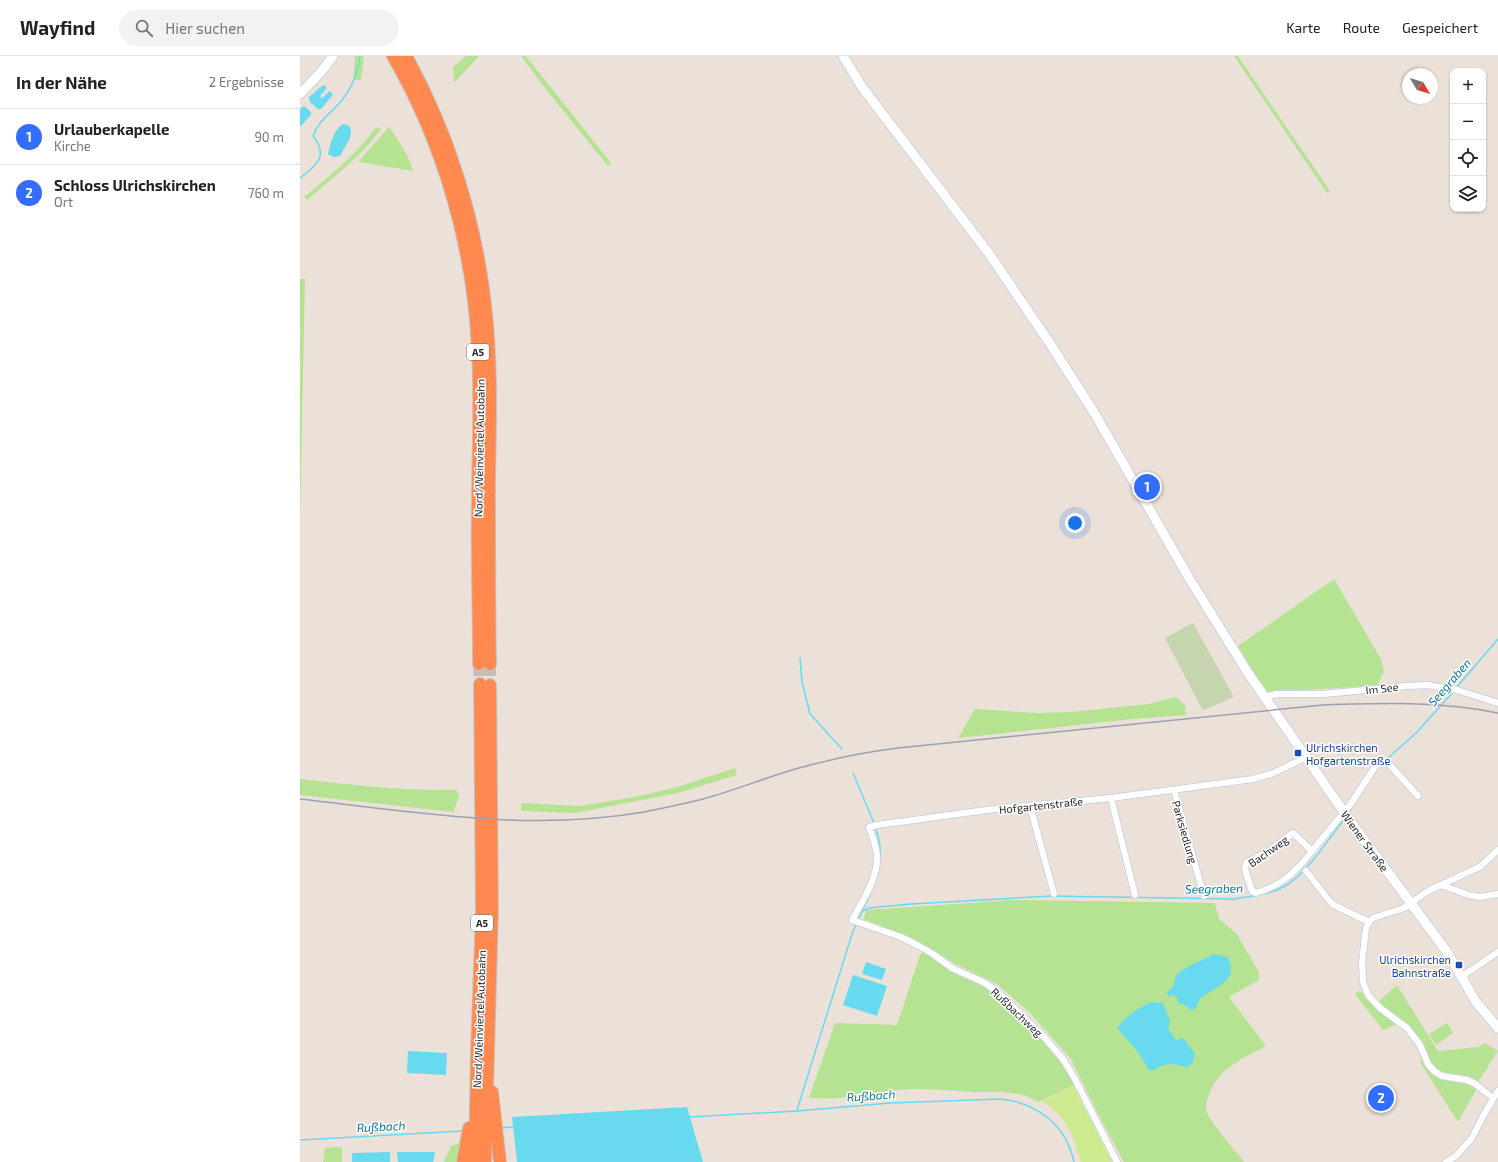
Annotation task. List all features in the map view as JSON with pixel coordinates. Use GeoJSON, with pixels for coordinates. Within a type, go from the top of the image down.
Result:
{"type":"FeatureCollection","features":[{"type":"Feature","properties":{"kind":"highway","name":"Nord/Weinviertel Autobahn"},"geometry":{"type":"LineString","coordinates":[[393,56],[418,105],[442,165],[457,214],[472,287],[477,330],[479,375],[478,565],[485,664],[489,513],[490,373],[482,277],[473,232],[450,154],[428,100],[406,56]]}},
{"type":"Feature","properties":{"kind":"highway","name":"Nord/Weinviertel Autobahn"},"geometry":{"type":"LineString","coordinates":[[475,1162],[492,886],[485,685]]}},
{"type":"Feature","properties":{"kind":"highway","name":"Nord/Weinviertel Autobahn"},"geometry":{"type":"LineString","coordinates":[[482,1051],[485,1162]]}},
{"type":"Feature","properties":{"kind":"highway"},"geometry":{"type":"LineString","coordinates":[[463,1162],[482,1051]]}},
{"type":"Feature","properties":{"kind":"highway"},"geometry":{"type":"LineString","coordinates":[[482,1051],[500,1162]]}},
{"type":"Feature","properties":{"kind":"street"},"geometry":{"type":"LineString","coordinates":[[300,94],[321,72],[333,56]]}},
{"type":"Feature","properties":{"kind":"street","name":"Wiener Straße"},"geometry":{"type":"LineString","coordinates":[[843,56],[862,87],[990,255],[1072,376],[1125,464],[1190,578],[1264,697],[1346,815],[1447,952],[1476,1002],[1498,1028]]}},
{"type":"Feature","properties":{"kind":"street","name":"Im See"},"geometry":{"type":"LineString","coordinates":[[1264,697],[1277,694],[1323,694],[1415,685],[1449,688],[1498,703]]}},
{"type":"Feature","properties":{"kind":"street","name":"Hofgartenstraße"},"geometry":{"type":"LineString","coordinates":[[857,921],[875,873],[878,860],[869,827],[1030,806],[1111,798],[1252,779],[1271,774],[1307,757]]}},
{"type":"Feature","properties":{"kind":"street","name":"Bachweg"},"geometry":{"type":"LineString","coordinates":[[1312,852],[1293,833],[1269,851],[1246,863],[1245,869],[1252,891],[1256,893],[1269,889],[1290,876],[1346,815],[1377,764],[1389,764],[1418,796]]}},
{"type":"Feature","properties":{"kind":"street","name":"Parksiedlung"},"geometry":{"type":"LineString","coordinates":[[1174,790],[1204,896]]}},
{"type":"Feature","properties":{"kind":"street"},"geometry":{"type":"LineString","coordinates":[[1111,798],[1134,895]]}},
{"type":"Feature","properties":{"kind":"street"},"geometry":{"type":"LineString","coordinates":[[1030,806],[1054,894]]}},
{"type":"Feature","properties":{"kind":"street"},"geometry":{"type":"LineString","coordinates":[[1493,1098],[1474,1083],[1442,1076],[1434,1071],[1428,1064],[1420,1045],[1407,1028],[1380,1008],[1368,995],[1362,982],[1362,963],[1366,928],[1373,918],[1404,908],[1428,891],[1481,866],[1498,850]]}},
{"type":"Feature","properties":{"kind":"street"},"geometry":{"type":"LineString","coordinates":[[1306,871],[1332,904],[1369,922]]}},
{"type":"Feature","properties":{"kind":"street"},"geometry":{"type":"LineString","coordinates":[[1441,885],[1469,895],[1479,896],[1498,894]]}},
{"type":"Feature","properties":{"kind":"street","name":"Rußbachweg"},"geometry":{"type":"LineString","coordinates":[[857,921],[900,937],[919,946],[952,968],[985,983],[999,993],[1050,1043],[1063,1058],[1117,1162]]}},
{"type":"Feature","properties":{"kind":"street"},"geometry":{"type":"LineString","coordinates":[[1461,977],[1498,952]]}},
{"type":"Feature","properties":{"kind":"street"},"geometry":{"type":"LineString","coordinates":[[1446,1162],[1456,1156],[1472,1138],[1498,1091]]}},
{"type":"Feature","properties":{"kind":"green space"},"geometry":{"type":"Polygon","coordinates":[[[355,56],[364,56],[361,80],[353,79],[355,56]]]}},
{"type":"Feature","properties":{"kind":"green space"},"geometry":{"type":"Polygon","coordinates":[[[466,56],[479,56],[454,83],[453,67],[466,56]]]}},
{"type":"Feature","properties":{"kind":"green space"},"geometry":{"type":"Polygon","coordinates":[[[521,56],[526,56],[611,163],[608,166],[552,97],[521,56]]]}},
{"type":"Feature","properties":{"kind":"green space"},"geometry":{"type":"Polygon","coordinates":[[[1234,56],[1238,56],[1330,191],[1327,193],[1234,56]]]}},
{"type":"Feature","properties":{"kind":"green space"},"geometry":{"type":"Polygon","coordinates":[[[376,127],[381,129],[365,148],[307,200],[304,197],[352,156],[376,127]]]}},
{"type":"Feature","properties":{"kind":"green space"},"geometry":{"type":"Polygon","coordinates":[[[389,127],[406,153],[413,171],[358,162],[389,127]]]}},
{"type":"Feature","properties":{"kind":"green space"},"geometry":{"type":"Polygon","coordinates":[[[300,279],[305,279],[300,522],[300,279]]]}},
{"type":"Feature","properties":{"kind":"green space"},"geometry":{"type":"Polygon","coordinates":[[[1334,579],[1381,659],[1384,672],[1377,686],[1265,692],[1238,646],[1334,579]]]}},
{"type":"Feature","properties":{"kind":"green space"},"geometry":{"type":"Polygon","coordinates":[[[1193,623],[1234,697],[1204,710],[1202,709],[1165,638],[1193,623]]]}},
{"type":"Feature","properties":{"kind":"green space"},"geometry":{"type":"Polygon","coordinates":[[[1176,697],[1185,705],[1186,715],[1133,719],[958,738],[975,709],[1037,713],[1071,712],[1148,704],[1176,697]]]}},
{"type":"Feature","properties":{"kind":"green space"},"geometry":{"type":"Polygon","coordinates":[[[735,768],[737,775],[678,793],[575,813],[521,811],[521,803],[580,806],[640,796],[677,787],[735,768]]]}},
{"type":"Feature","properties":{"kind":"green space"},"geometry":{"type":"Polygon","coordinates":[[[300,779],[398,789],[457,790],[459,796],[454,812],[300,795],[300,779]]]}},
{"type":"Feature","properties":{"kind":"green space"},"geometry":{"type":"Polygon","coordinates":[[[1013,900],[1215,903],[1219,919],[1236,933],[1259,972],[1259,980],[1229,997],[1266,1046],[1240,1060],[1219,1077],[1209,1094],[1206,1106],[1206,1110],[1214,1124],[1244,1162],[1124,1162],[1071,1059],[1030,1013],[997,984],[954,963],[910,937],[863,919],[867,910],[1013,900]]]}},
{"type":"Feature","properties":{"kind":"green space"},"geometry":{"type":"Polygon","coordinates":[[[923,952],[930,955],[958,975],[983,985],[1002,999],[1048,1044],[1062,1061],[1075,1084],[1038,1102],[1023,1095],[1008,1092],[927,1089],[897,1090],[843,1098],[809,1098],[835,1023],[897,1025],[920,955],[923,952]]]}},
{"type":"Feature","properties":{"kind":"green space"},"geometry":{"type":"Polygon","coordinates":[[[1397,985],[1438,1051],[1479,1047],[1485,1043],[1498,1051],[1478,1082],[1476,1090],[1458,1122],[1421,1064],[1420,1051],[1404,1028],[1394,1025],[1383,1030],[1355,994],[1359,991],[1369,995],[1377,1003],[1397,985]]]}},
{"type":"Feature","properties":{"kind":"green space"},"geometry":{"type":"Polygon","coordinates":[[[1447,1023],[1453,1033],[1436,1045],[1429,1034],[1447,1023]]]}},
{"type":"Feature","properties":{"kind":"green space"},"geometry":{"type":"Polygon","coordinates":[[[1073,1085],[1112,1162],[1081,1162],[1068,1127],[1058,1113],[1042,1101],[1073,1085]]]}},
{"type":"Feature","properties":{"kind":"green space"},"geometry":{"type":"Polygon","coordinates":[[[463,1142],[459,1162],[444,1162],[451,1146],[463,1142]]]}},
{"type":"Feature","properties":{"kind":"green space"},"geometry":{"type":"Polygon","coordinates":[[[342,1147],[342,1162],[323,1162],[325,1148],[342,1147]]]}},
{"type":"Feature","properties":{"kind":"water"},"geometry":{"type":"Polygon","coordinates":[[[323,85],[326,86],[326,89],[320,96],[322,98],[330,91],[333,95],[321,109],[318,109],[310,102],[309,97],[323,85]]]}},
{"type":"Feature","properties":{"kind":"water"},"geometry":{"type":"Polygon","coordinates":[[[304,106],[311,112],[311,115],[300,127],[300,109],[304,106]]]}},
{"type":"Feature","properties":{"kind":"water"},"geometry":{"type":"Polygon","coordinates":[[[343,124],[348,125],[351,129],[350,138],[340,156],[334,157],[328,154],[330,145],[335,133],[343,124]]]}},
{"type":"Feature","properties":{"kind":"water"},"geometry":{"type":"Polygon","coordinates":[[[1214,954],[1228,957],[1231,970],[1227,980],[1200,999],[1196,1007],[1191,1010],[1185,1005],[1178,1003],[1177,997],[1173,994],[1169,997],[1167,992],[1173,987],[1176,975],[1189,966],[1214,954]]]}},
{"type":"Feature","properties":{"kind":"water"},"geometry":{"type":"Polygon","coordinates":[[[866,962],[886,969],[882,980],[862,974],[866,962]]]}},
{"type":"Feature","properties":{"kind":"water"},"geometry":{"type":"Polygon","coordinates":[[[853,975],[887,986],[877,1016],[843,1005],[853,975]]]}},
{"type":"Feature","properties":{"kind":"water"},"geometry":{"type":"Polygon","coordinates":[[[1151,1002],[1163,1003],[1170,1021],[1168,1029],[1176,1040],[1183,1038],[1195,1054],[1193,1062],[1187,1068],[1170,1064],[1149,1070],[1138,1052],[1117,1028],[1132,1013],[1151,1002]]]}},
{"type":"Feature","properties":{"kind":"water"},"geometry":{"type":"Polygon","coordinates":[[[408,1051],[447,1053],[446,1075],[407,1073],[408,1051]]]}},
{"type":"Feature","properties":{"kind":"water"},"geometry":{"type":"Polygon","coordinates":[[[687,1107],[703,1162],[517,1162],[512,1117],[687,1107]]]}},
{"type":"Feature","properties":{"kind":"water"},"geometry":{"type":"Polygon","coordinates":[[[390,1152],[390,1162],[352,1162],[352,1153],[390,1152]]]}},
{"type":"Feature","properties":{"kind":"water"},"geometry":{"type":"Polygon","coordinates":[[[397,1152],[435,1152],[433,1162],[398,1162],[397,1152]]]}},
{"type":"Feature","properties":{"kind":"waterway"},"geometry":{"type":"LineString","coordinates":[[300,178],[319,160],[320,149],[313,136],[326,116],[339,104],[350,89],[358,68],[360,56]]}},
{"type":"Feature","properties":{"kind":"waterway","name":"Seegraben"},"geometry":{"type":"LineString","coordinates":[[1456,688],[1498,639]]}},
{"type":"Feature","properties":{"kind":"waterway"},"geometry":{"type":"LineString","coordinates":[[800,658],[802,682],[810,714],[842,749]]}},
{"type":"Feature","properties":{"kind":"waterway","name":"Seegraben"},"geometry":{"type":"LineString","coordinates":[[1385,761],[1417,732],[1454,691]]}},
{"type":"Feature","properties":{"kind":"waterway"},"geometry":{"type":"LineString","coordinates":[[853,773],[874,823]]}},
{"type":"Feature","properties":{"kind":"waterway","name":"Seegraben"},"geometry":{"type":"LineString","coordinates":[[1349,813],[1357,799]]}},
{"type":"Feature","properties":{"kind":"waterway","name":"Seegraben"},"geometry":{"type":"LineString","coordinates":[[863,911],[869,908],[911,904],[1051,896],[1234,899],[1260,895],[1285,886],[1301,873],[1317,856],[1344,819]]}},
{"type":"Feature","properties":{"kind":"waterway"},"geometry":{"type":"LineString","coordinates":[[875,827],[880,846],[879,866]]}},
{"type":"Feature","properties":{"kind":"waterway"},"geometry":{"type":"LineString","coordinates":[[858,920],[877,876]]}},
{"type":"Feature","properties":{"kind":"waterway"},"geometry":{"type":"LineString","coordinates":[[797,1110],[853,931],[857,923]]}},
{"type":"Feature","properties":{"kind":"waterway","name":"Rußbach"},"geometry":{"type":"LineString","coordinates":[[689,1117],[797,1111],[890,1103],[1000,1099],[1010,1100],[1029,1106],[1053,1122],[1060,1130],[1070,1147],[1074,1162]]}},
{"type":"Feature","properties":{"kind":"waterway","name":"Rußbach"},"geometry":{"type":"LineString","coordinates":[[501,1128],[515,1127]]}},
{"type":"Feature","properties":{"kind":"waterway","name":"Rußbach"},"geometry":{"type":"LineString","coordinates":[[300,1140],[463,1131]]}},
{"type":"Feature","properties":{"kind":"tunnel"},"geometry":{"type":"LineString","coordinates":[[479,664],[480,684]]}},
{"type":"Feature","properties":{"kind":"tunnel"},"geometry":{"type":"LineString","coordinates":[[490,664],[490,685]]}},
{"type":"Feature","properties":{"kind":"railway"},"geometry":{"type":"LineString","coordinates":[[300,799],[472,818],[515,820],[601,818],[644,812],[688,803],[811,765],[860,754],[898,748],[1323,705],[1389,703],[1455,706],[1498,713]]}},
{"type":"Feature","properties":{"kind":"place","name":"Urlauberkapelle"},"geometry":{"type":"Point","coordinates":[1147,487]}},
{"type":"Feature","properties":{"kind":"place","name":"Ulrichskirchen Hofgartenstraße"},"geometry":{"type":"Point","coordinates":[1298,753]}},
{"type":"Feature","properties":{"kind":"place","name":"Ulrichskirchen Bahnstraße"},"geometry":{"type":"Point","coordinates":[1459,965]}},
{"type":"Feature","properties":{"kind":"place","name":"Schloss Ulrichskirchen"},"geometry":{"type":"Point","coordinates":[1381,1098]}}]}
